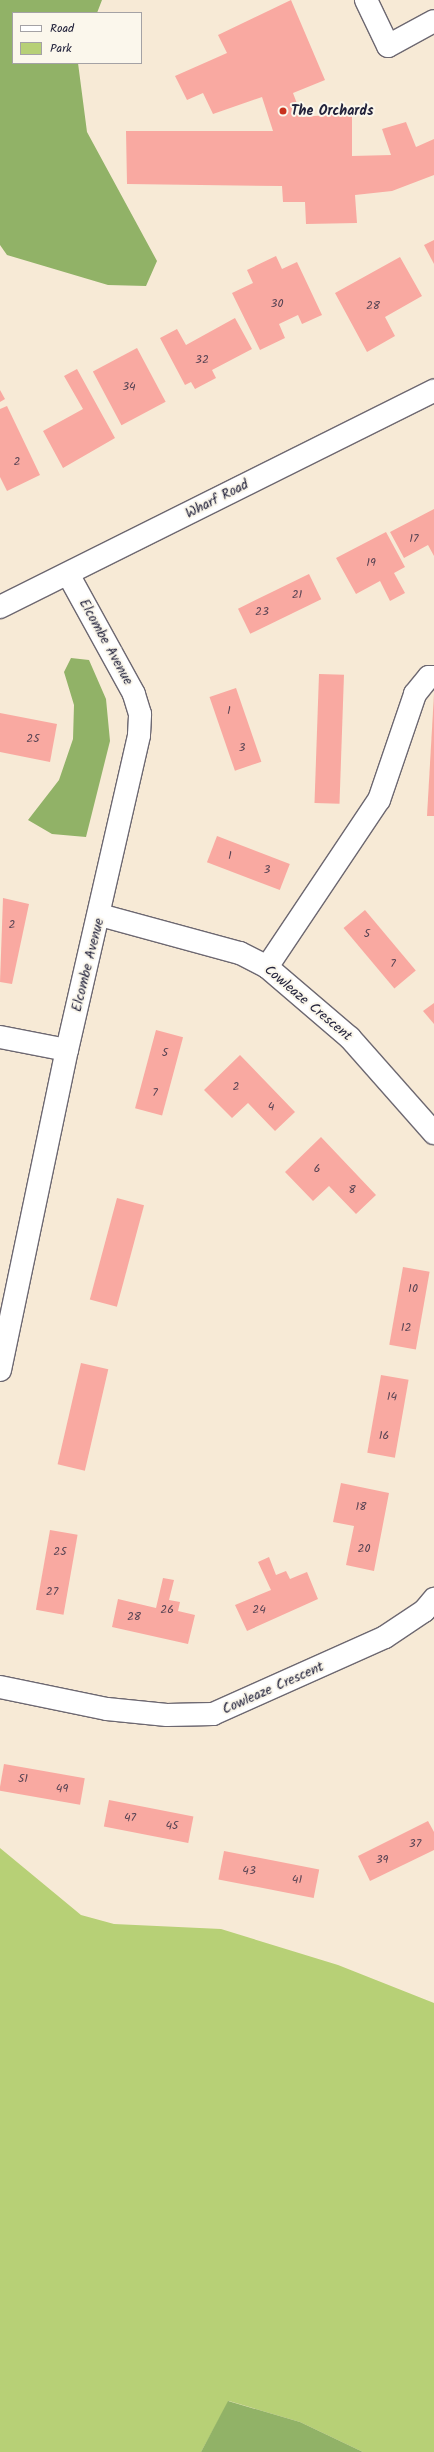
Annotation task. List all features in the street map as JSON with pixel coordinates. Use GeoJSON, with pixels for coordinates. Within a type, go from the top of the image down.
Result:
{"type":"FeatureCollection","features":[{"type":"Feature","properties":{"kind":"street"},"geometry":{"type":"LineString","coordinates":[[366,0],[388,46],[434,21]]}},
{"type":"Feature","properties":{"kind":"street","name":"Wharf Road"},"geometry":{"type":"LineString","coordinates":[[0,607],[434,391]]}},
{"type":"Feature","properties":{"kind":"street","name":"Elcombe Avenue"},"geometry":{"type":"LineString","coordinates":[[0,1370],[67,1050],[100,915],[139,735],[140,714],[134,694],[68,574]]}},
{"type":"Feature","properties":{"kind":"street"},"geometry":{"type":"LineString","coordinates":[[267,967],[379,800],[416,694],[429,677],[434,677]]}},
{"type":"Feature","properties":{"kind":"street","name":"Cowleaze Crescent"},"geometry":{"type":"LineString","coordinates":[[100,915],[240,952],[267,967],[350,1038],[434,1133]]}},
{"type":"Feature","properties":{"kind":"street"},"geometry":{"type":"LineString","coordinates":[[0,1037],[67,1050]]}},
{"type":"Feature","properties":{"kind":"street","name":"Cowleaze Crescent"},"geometry":{"type":"LineString","coordinates":[[0,1687],[107,1709],[167,1715],[213,1714],[385,1637],[424,1611],[434,1599]]}},
{"type":"Feature","properties":{"kind":"green space"},"geometry":{"type":"Polygon","coordinates":[[[0,0],[102,0],[97,12],[12,12],[12,64],[78,64],[87,132],[157,261],[146,286],[108,285],[7,255],[0,245],[0,0]]]}},
{"type":"Feature","properties":{"kind":"green space"},"geometry":{"type":"Polygon","coordinates":[[[71,658],[89,660],[106,699],[110,741],[86,837],[52,834],[28,820],[59,780],[73,739],[74,705],[64,672],[71,658]]]}},
{"type":"Feature","properties":{"kind":"green space"},"geometry":{"type":"Polygon","coordinates":[[[0,1848],[81,1915],[114,1924],[221,1929],[338,1965],[434,2003],[434,2452],[363,2452],[300,2422],[229,2401],[201,2452],[0,2452],[0,1848]]]}},
{"type":"Feature","properties":{"kind":"green space"},"geometry":{"type":"Polygon","coordinates":[[[228,2401],[300,2422],[363,2452],[201,2452],[228,2401]]]}},
{"type":"Feature","properties":{"kind":"building","name":"The Orchards"},"geometry":{"type":"Polygon","coordinates":[[[291,0],[325,80],[293,93],[302,117],[352,113],[352,156],[391,155],[382,129],[406,122],[416,147],[434,139],[434,175],[392,191],[355,195],[357,223],[306,224],[305,202],[283,202],[282,186],[127,184],[126,131],[273,131],[262,97],[213,114],[203,93],[187,100],[175,76],[227,53],[218,35],[291,0]]]}},
{"type":"Feature","properties":{"kind":"building"},"geometry":{"type":"Polygon","coordinates":[[[434,240],[434,264],[424,245],[434,240]]]}},
{"type":"Feature","properties":{"kind":"building"},"geometry":{"type":"Polygon","coordinates":[[[276,256],[282,269],[297,262],[322,315],[302,324],[298,315],[279,324],[285,338],[260,350],[232,293],[253,283],[247,270],[276,256]]]}},
{"type":"Feature","properties":{"kind":"building"},"geometry":{"type":"Polygon","coordinates":[[[400,257],[422,296],[385,317],[395,336],[367,352],[335,293],[400,257]]]}},
{"type":"Feature","properties":{"kind":"building"},"geometry":{"type":"Polygon","coordinates":[[[235,318],[252,349],[212,370],[216,378],[195,389],[191,382],[185,385],[160,338],[177,329],[186,345],[235,318]]]}},
{"type":"Feature","properties":{"kind":"building"},"geometry":{"type":"Polygon","coordinates":[[[137,348],[166,402],[121,425],[93,371],[137,348]]]}},
{"type":"Feature","properties":{"kind":"building"},"geometry":{"type":"Polygon","coordinates":[[[77,369],[115,438],[63,468],[43,431],[83,409],[64,376],[77,369]]]}},
{"type":"Feature","properties":{"kind":"building"},"geometry":{"type":"Polygon","coordinates":[[[0,390],[5,399],[0,402],[0,390]]]}},
{"type":"Feature","properties":{"kind":"building"},"geometry":{"type":"Polygon","coordinates":[[[7,406],[40,475],[7,491],[0,477],[0,409],[7,406]]]}},
{"type":"Feature","properties":{"kind":"building"},"geometry":{"type":"Polygon","coordinates":[[[434,509],[434,556],[428,545],[404,558],[390,532],[434,509]]]}},
{"type":"Feature","properties":{"kind":"building"},"geometry":{"type":"Polygon","coordinates":[[[386,532],[405,567],[394,573],[405,593],[390,601],[380,581],[356,594],[336,558],[386,532]]]}},
{"type":"Feature","properties":{"kind":"building"},"geometry":{"type":"Polygon","coordinates":[[[309,574],[321,599],[250,634],[238,609],[309,574]]]}},
{"type":"Feature","properties":{"kind":"building"},"geometry":{"type":"Polygon","coordinates":[[[319,674],[344,675],[339,804],[314,803],[319,674]]]}},
{"type":"Feature","properties":{"kind":"building"},"geometry":{"type":"Polygon","coordinates":[[[236,688],[261,762],[235,771],[210,697],[236,688]]]}},
{"type":"Feature","properties":{"kind":"building"},"geometry":{"type":"Polygon","coordinates":[[[434,694],[434,816],[427,816],[434,694]]]}},
{"type":"Feature","properties":{"kind":"building"},"geometry":{"type":"Polygon","coordinates":[[[0,713],[57,724],[50,762],[0,752],[0,713]]]}},
{"type":"Feature","properties":{"kind":"building"},"geometry":{"type":"Polygon","coordinates":[[[217,836],[290,864],[280,890],[207,862],[217,836]]]}},
{"type":"Feature","properties":{"kind":"building"},"geometry":{"type":"Polygon","coordinates":[[[3,898],[29,904],[12,984],[0,982],[3,898]]]}},
{"type":"Feature","properties":{"kind":"building"},"geometry":{"type":"Polygon","coordinates":[[[365,910],[416,971],[394,989],[344,928],[365,910]]]}},
{"type":"Feature","properties":{"kind":"building"},"geometry":{"type":"Polygon","coordinates":[[[434,1003],[434,1024],[423,1011],[434,1003]]]}},
{"type":"Feature","properties":{"kind":"building"},"geometry":{"type":"Polygon","coordinates":[[[156,1030],[183,1037],[162,1115],[135,1108],[156,1030]]]}},
{"type":"Feature","properties":{"kind":"building"},"geometry":{"type":"Polygon","coordinates":[[[240,1055],[295,1112],[275,1131],[248,1103],[232,1118],[204,1090],[240,1055]]]}},
{"type":"Feature","properties":{"kind":"building"},"geometry":{"type":"Polygon","coordinates":[[[321,1137],[376,1195],[356,1214],[329,1186],[313,1201],[285,1172],[321,1137]]]}},
{"type":"Feature","properties":{"kind":"building"},"geometry":{"type":"Polygon","coordinates":[[[117,1198],[144,1205],[117,1307],[90,1299],[117,1198]]]}},
{"type":"Feature","properties":{"kind":"building"},"geometry":{"type":"Polygon","coordinates":[[[403,1267],[430,1272],[416,1349],[389,1345],[403,1267]]]}},
{"type":"Feature","properties":{"kind":"building"},"geometry":{"type":"Polygon","coordinates":[[[81,1363],[108,1369],[85,1471],[58,1464],[81,1363]]]}},
{"type":"Feature","properties":{"kind":"building"},"geometry":{"type":"Polygon","coordinates":[[[381,1375],[409,1380],[395,1458],[367,1453],[381,1375]]]}},
{"type":"Feature","properties":{"kind":"building"},"geometry":{"type":"Polygon","coordinates":[[[341,1483],[389,1493],[374,1571],[346,1565],[354,1526],[333,1522],[341,1483]]]}},
{"type":"Feature","properties":{"kind":"building"},"geometry":{"type":"Polygon","coordinates":[[[50,1530],[78,1535],[64,1615],[36,1610],[50,1530]]]}},
{"type":"Feature","properties":{"kind":"building"},"geometry":{"type":"Polygon","coordinates":[[[269,1557],[276,1575],[286,1571],[290,1579],[307,1572],[318,1599],[247,1631],[235,1605],[271,1590],[258,1562],[269,1557]]]}},
{"type":"Feature","properties":{"kind":"building"},"geometry":{"type":"Polygon","coordinates":[[[163,1578],[174,1580],[169,1600],[180,1602],[178,1611],[195,1615],[188,1644],[112,1627],[118,1599],[156,1608],[163,1578]]]}},
{"type":"Feature","properties":{"kind":"building"},"geometry":{"type":"Polygon","coordinates":[[[4,1764],[85,1778],[80,1805],[0,1791],[4,1764]]]}},
{"type":"Feature","properties":{"kind":"building"},"geometry":{"type":"Polygon","coordinates":[[[109,1800],[193,1816],[188,1843],[104,1827],[109,1800]]]}},
{"type":"Feature","properties":{"kind":"building"},"geometry":{"type":"Polygon","coordinates":[[[428,1821],[434,1832],[434,1850],[370,1881],[358,1856],[428,1821]]]}},
{"type":"Feature","properties":{"kind":"building"},"geometry":{"type":"Polygon","coordinates":[[[224,1851],[319,1870],[314,1898],[218,1879],[224,1851]]]}},
{"type":"Feature","properties":{"kind":"place","name":"The Orchards"},"geometry":{"type":"Point","coordinates":[283,111]}}]}
